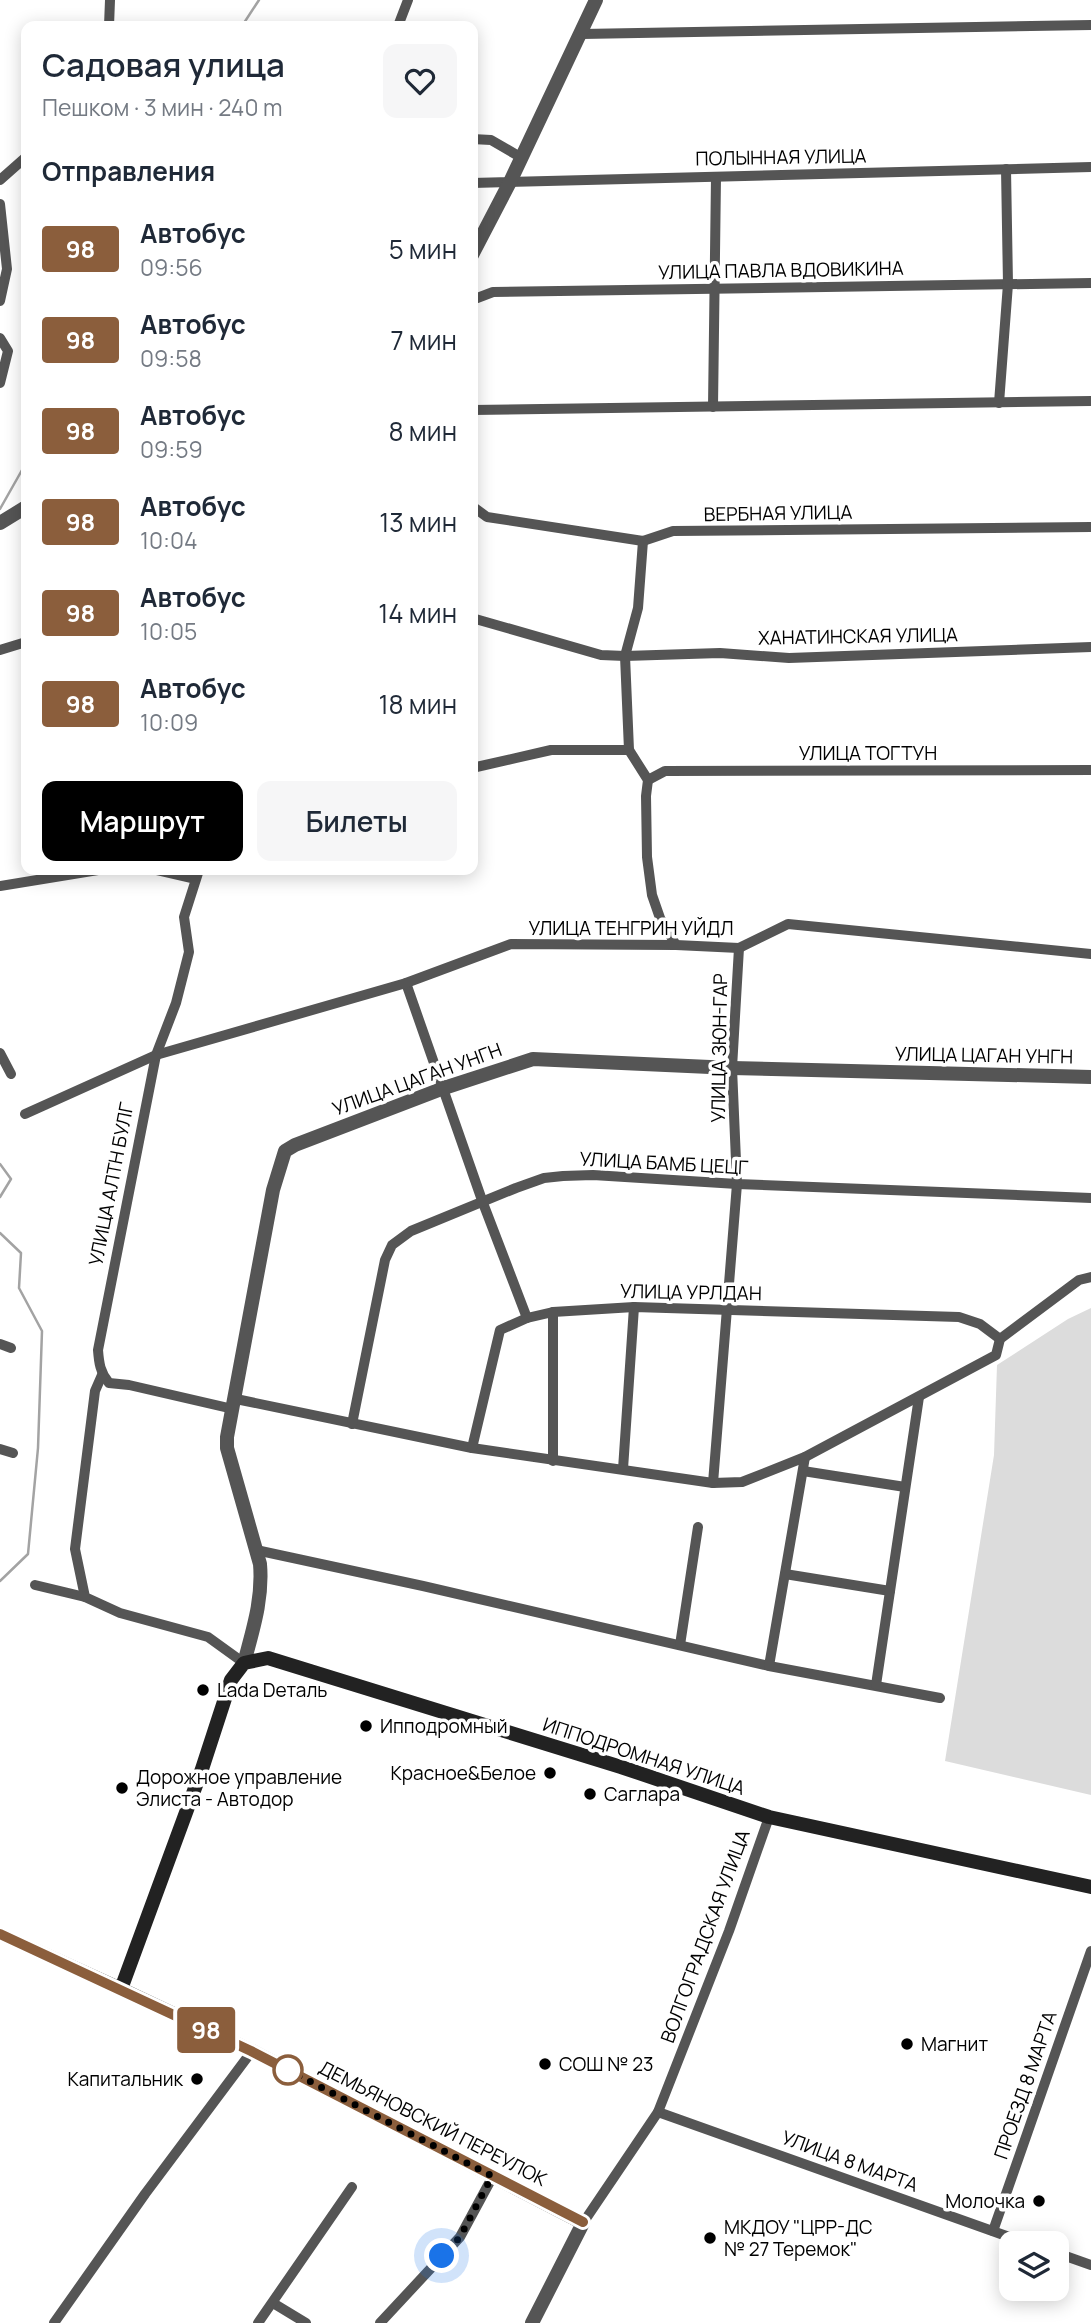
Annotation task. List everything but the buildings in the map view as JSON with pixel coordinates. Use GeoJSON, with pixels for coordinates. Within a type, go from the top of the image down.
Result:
{"type":"FeatureCollection","features":[{"type":"Feature","properties":{"kind":"main road","name":"ИППОДРОМНАЯ УЛИЦА"},"geometry":{"type":"LineString","coordinates":[[244,1663],[268,1658],[621,1767],[769,1817],[1091,1887]]}},
{"type":"Feature","properties":{"kind":"main road"},"geometry":{"type":"LineString","coordinates":[[121,1989],[202,1769],[231,1680],[244,1663]]}},
{"type":"Feature","properties":{"kind":"main road","name":"ДЕМЬЯНОВСКИЙ ПЕРЕУЛОК"},"geometry":{"type":"LineString","coordinates":[[0,1934],[121,1989]]}},
{"type":"Feature","properties":{"kind":"street"},"geometry":{"type":"LineString","coordinates":[[109,21],[110,0]]}},
{"type":"Feature","properties":{"kind":"street"},"geometry":{"type":"LineString","coordinates":[[400,21],[408,0]]}},
{"type":"Feature","properties":{"kind":"street"},"geometry":{"type":"LineString","coordinates":[[478,243],[522,158],[596,0]]}},
{"type":"Feature","properties":{"kind":"street"},"geometry":{"type":"LineString","coordinates":[[582,34],[1091,25]]}},
{"type":"Feature","properties":{"kind":"street"},"geometry":{"type":"LineString","coordinates":[[478,139],[491,140],[522,158]]}},
{"type":"Feature","properties":{"kind":"street"},"geometry":{"type":"LineString","coordinates":[[0,180],[21,161]]}},
{"type":"Feature","properties":{"kind":"street","name":"ПОЛЫННАЯ УЛИЦА"},"geometry":{"type":"LineString","coordinates":[[478,183],[1091,167]]}},
{"type":"Feature","properties":{"kind":"street"},"geometry":{"type":"LineString","coordinates":[[999,402],[1008,284],[1006,169]]}},
{"type":"Feature","properties":{"kind":"street"},"geometry":{"type":"LineString","coordinates":[[713,407],[716,177]]}},
{"type":"Feature","properties":{"kind":"street"},"geometry":{"type":"LineString","coordinates":[[0,204],[2,247],[7,269],[0,302]]}},
{"type":"Feature","properties":{"kind":"street","name":"УЛИЦА ПАВЛА ВДОВИКИНА"},"geometry":{"type":"LineString","coordinates":[[478,298],[492,292],[1091,283]]}},
{"type":"Feature","properties":{"kind":"street"},"geometry":{"type":"LineString","coordinates":[[0,338],[8,351],[0,383]]}},
{"type":"Feature","properties":{"kind":"street"},"geometry":{"type":"LineString","coordinates":[[478,411],[1091,401]]}},
{"type":"Feature","properties":{"kind":"street"},"geometry":{"type":"LineString","coordinates":[[0,523],[21,510]]}},
{"type":"Feature","properties":{"kind":"street","name":"ВЕРБНАЯ УЛИЦА"},"geometry":{"type":"LineString","coordinates":[[478,510],[487,517],[643,541],[673,531],[1091,527]]}},
{"type":"Feature","properties":{"kind":"street"},"geometry":{"type":"LineString","coordinates":[[643,541],[638,608],[625,656],[629,750],[648,780],[647,857],[652,895],[660,918],[676,945]]}},
{"type":"Feature","properties":{"kind":"street","name":"ХАНАТИНСКАЯ УЛИЦА"},"geometry":{"type":"LineString","coordinates":[[478,620],[601,655],[720,653],[789,658],[1091,647]]}},
{"type":"Feature","properties":{"kind":"street"},"geometry":{"type":"LineString","coordinates":[[0,650],[21,644]]}},
{"type":"Feature","properties":{"kind":"street"},"geometry":{"type":"LineString","coordinates":[[478,767],[551,750],[629,750]]}},
{"type":"Feature","properties":{"kind":"street","name":"УЛИЦА ТОГТУН"},"geometry":{"type":"LineString","coordinates":[[648,780],[666,771],[1091,770]]}},
{"type":"Feature","properties":{"kind":"street"},"geometry":{"type":"LineString","coordinates":[[0,886],[63,875]]}},
{"type":"Feature","properties":{"kind":"street","name":"УЛИЦА АЛТН БУЛГ"},"geometry":{"type":"LineString","coordinates":[[85,1597],[75,1549],[95,1391],[102,1375],[98,1350],[156,1055],[176,1003],[188,952],[184,917],[197,875]]}},
{"type":"Feature","properties":{"kind":"street","name":"УЛИЦА ТЕНГРИН УЙДЛ"},"geometry":{"type":"LineString","coordinates":[[25,1114],[156,1055],[406,983],[511,944],[739,948],[788,924],[1091,954]]}},
{"type":"Feature","properties":{"kind":"street","name":"УЛИЦА ЗЮН-ГАР"},"geometry":{"type":"LineString","coordinates":[[713,1483],[737,1184],[732,1068],[739,948]]}},
{"type":"Feature","properties":{"kind":"street"},"geometry":{"type":"LineString","coordinates":[[406,983],[483,1203],[527,1318]]}},
{"type":"Feature","properties":{"kind":"street"},"geometry":{"type":"LineString","coordinates":[[0,1054],[11,1074]]}},
{"type":"Feature","properties":{"kind":"street","name":"УЛИЦА ЦАГАН УНГН"},"geometry":{"type":"LineString","coordinates":[[244,1663],[261,1597],[261,1571],[226,1448],[273,1190],[285,1151],[444,1088],[533,1059],[732,1068],[1091,1077]]}},
{"type":"Feature","properties":{"kind":"street","name":"УЛИЦА БАМБ ЦЕЦГ"},"geometry":{"type":"LineString","coordinates":[[352,1424],[385,1260],[392,1245],[411,1231],[544,1178],[593,1175],[737,1184],[1091,1198]]}},
{"type":"Feature","properties":{"kind":"street"},"geometry":{"type":"LineString","coordinates":[[102,1375],[109,1382],[352,1424],[472,1448],[713,1483],[742,1482],[805,1457],[996,1355],[1000,1339],[1079,1280],[1091,1277]]}},
{"type":"Feature","properties":{"kind":"street"},"geometry":{"type":"LineString","coordinates":[[623,1469],[634,1307]]}},
{"type":"Feature","properties":{"kind":"street","name":"УЛИЦА УРЛДАН"},"geometry":{"type":"LineString","coordinates":[[472,1448],[500,1330],[527,1318],[553,1312],[634,1307],[959,1317],[980,1324],[1000,1339]]}},
{"type":"Feature","properties":{"kind":"street"},"geometry":{"type":"LineString","coordinates":[[553,1312],[553,1461]]}},
{"type":"Feature","properties":{"kind":"street"},"geometry":{"type":"LineString","coordinates":[[876,1685],[919,1397]]}},
{"type":"Feature","properties":{"kind":"street"},"geometry":{"type":"LineString","coordinates":[[0,1449],[13,1453]]}},
{"type":"Feature","properties":{"kind":"street"},"geometry":{"type":"LineString","coordinates":[[769,1666],[805,1457]]}},
{"type":"Feature","properties":{"kind":"street"},"geometry":{"type":"LineString","coordinates":[[803,1471],[905,1487]]}},
{"type":"Feature","properties":{"kind":"street"},"geometry":{"type":"LineString","coordinates":[[680,1645],[698,1527]]}},
{"type":"Feature","properties":{"kind":"street"},"geometry":{"type":"LineString","coordinates":[[256,1550],[769,1666],[940,1698]]}},
{"type":"Feature","properties":{"kind":"street"},"geometry":{"type":"LineString","coordinates":[[785,1574],[890,1591]]}},
{"type":"Feature","properties":{"kind":"street"},"geometry":{"type":"LineString","coordinates":[[35,1585],[85,1597],[120,1613],[208,1637],[244,1663]]}},
{"type":"Feature","properties":{"kind":"street","name":"ВОЛГОГРАДСКАЯ УЛИЦА"},"geometry":{"type":"LineString","coordinates":[[532,2323],[583,2222],[659,2112],[729,1931],[769,1817]]}},
{"type":"Feature","properties":{"kind":"street","name":"ПРОЕЗД 8 МАРТА"},"geometry":{"type":"LineString","coordinates":[[993,2231],[1091,1951]]}},
{"type":"Feature","properties":{"kind":"street","name":"ДЕМЬЯНОВСКИЙ ПЕРЕУЛОК"},"geometry":{"type":"LineString","coordinates":[[121,1989],[251,2051],[583,2222]]}},
{"type":"Feature","properties":{"kind":"street"},"geometry":{"type":"LineString","coordinates":[[54,2323],[145,2193],[251,2051]]}},
{"type":"Feature","properties":{"kind":"street","name":"УЛИЦА 8 МАРТА"},"geometry":{"type":"LineString","coordinates":[[659,2112],[999,2233]]}},
{"type":"Feature","properties":{"kind":"street"},"geometry":{"type":"LineString","coordinates":[[380,2323],[460,2237],[492,2176]]}},
{"type":"Feature","properties":{"kind":"street"},"geometry":{"type":"LineString","coordinates":[[258,2323],[352,2187]]}},
{"type":"Feature","properties":{"kind":"street"},"geometry":{"type":"LineString","coordinates":[[1069,2257],[1091,2265]]}},
{"type":"Feature","properties":{"kind":"street"},"geometry":{"type":"LineString","coordinates":[[273,2303],[306,2323]]}},
{"type":"Feature","properties":{"kind":"shaded area"},"geometry":{"type":"Polygon","coordinates":[[[1091,1308],[1091,1795],[945,1761],[994,1455],[997,1365],[1068,1319],[1091,1308]]]}},
{"type":"Feature","properties":{"kind":"waterway"},"geometry":{"type":"LineString","coordinates":[[245,21],[259,0]]}},
{"type":"Feature","properties":{"kind":"waterway"},"geometry":{"type":"LineString","coordinates":[[0,509],[21,472]]}},
{"type":"Feature","properties":{"kind":"waterway"},"geometry":{"type":"LineString","coordinates":[[0,1164],[11,1179],[0,1197]]}},
{"type":"Feature","properties":{"kind":"waterway"},"geometry":{"type":"LineString","coordinates":[[0,1233],[21,1253],[19,1288],[42,1331],[38,1448],[28,1554],[0,1581]]}},
{"type":"Feature","properties":{"kind":"bus line","name":"98"},"geometry":{"type":"LineString","coordinates":[[0,1934],[251,2051],[583,2222]]}},
{"type":"Feature","properties":{"kind":"place","name":"Lada Dеталь"},"geometry":{"type":"Point","coordinates":[203,1690]}},
{"type":"Feature","properties":{"kind":"place","name":"Ипподромный"},"geometry":{"type":"Point","coordinates":[366,1726]}},
{"type":"Feature","properties":{"kind":"place","name":"Красное&Белое"},"geometry":{"type":"Point","coordinates":[550,1773]}},
{"type":"Feature","properties":{"kind":"place","name":"Дорожное управление Элиста - Автодор"},"geometry":{"type":"Point","coordinates":[122,1788]}},
{"type":"Feature","properties":{"kind":"place","name":"Саглара"},"geometry":{"type":"Point","coordinates":[590,1794]}},
{"type":"Feature","properties":{"kind":"place","name":"Магнит"},"geometry":{"type":"Point","coordinates":[907,2044]}},
{"type":"Feature","properties":{"kind":"place","name":"СОШ № 23"},"geometry":{"type":"Point","coordinates":[545,2064]}},
{"type":"Feature","properties":{"kind":"place","name":"Капитальник"},"geometry":{"type":"Point","coordinates":[197,2079]}},
{"type":"Feature","properties":{"kind":"place","name":"Молочка"},"geometry":{"type":"Point","coordinates":[1039,2201]}},
{"type":"Feature","properties":{"kind":"place","name":"МКДОУ \"ЦРР-ДС № 27 Теремок\""},"geometry":{"type":"Point","coordinates":[710,2238]}},
{"type":"Feature","properties":{"kind":"route"},"geometry":{"type":"LineString","coordinates":[[288,2070],[492,2176],[460,2237],[442,2256]]}}]}
